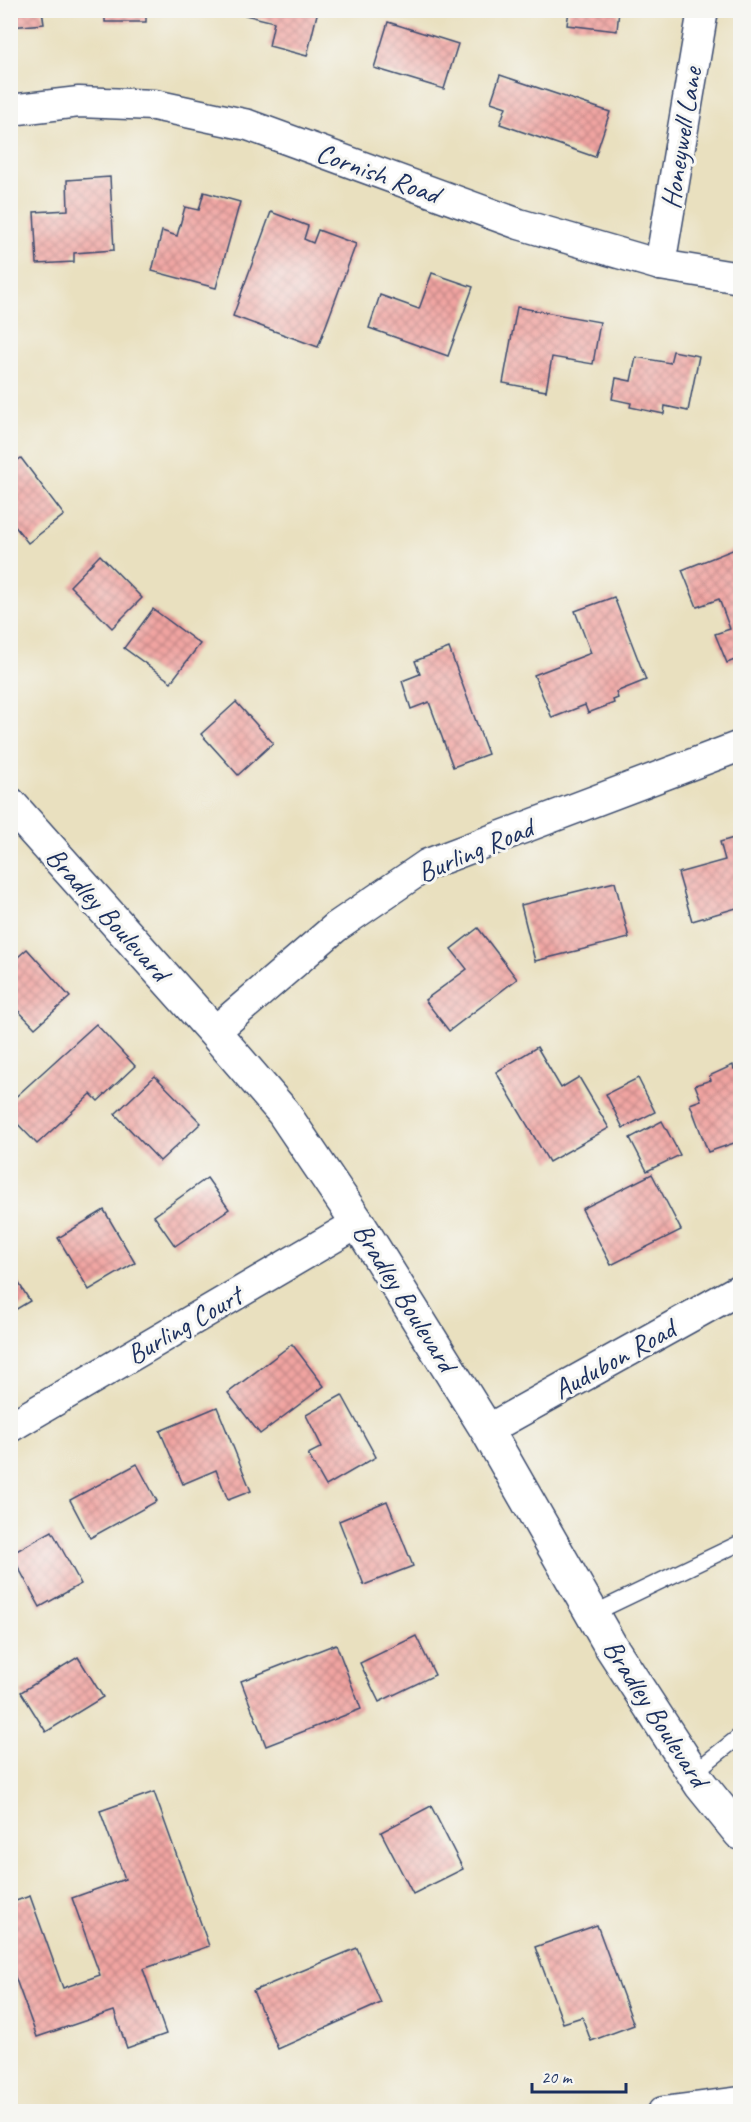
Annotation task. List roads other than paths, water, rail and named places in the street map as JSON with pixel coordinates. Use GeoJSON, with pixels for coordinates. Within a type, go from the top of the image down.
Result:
{"type":"FeatureCollection","features":[{"type":"Feature","properties":{"kind":"main road","name":"Bradley Boulevard"},"geometry":{"type":"LineString","coordinates":[[10,804],[283,1112],[358,1223],[487,1430],[610,1645],[693,1773],[741,1833]]}},
{"type":"Feature","properties":{"kind":"street","name":"Honeywell Lane"},"geometry":{"type":"LineString","coordinates":[[660,265],[703,10]]}},
{"type":"Feature","properties":{"kind":"street","name":"Cornish Road"},"geometry":{"type":"LineString","coordinates":[[10,110],[79,102],[154,105],[248,125],[519,224],[660,265],[741,278]]}},
{"type":"Feature","properties":{"kind":"street","name":"Burling Road"},"geometry":{"type":"LineString","coordinates":[[214,1032],[336,927],[428,864],[741,746]]}},
{"type":"Feature","properties":{"kind":"street","name":"Burling Court"},"geometry":{"type":"LineString","coordinates":[[10,1427],[358,1223]]}},
{"type":"Feature","properties":{"kind":"street","name":"Audubon Road"},"geometry":{"type":"LineString","coordinates":[[487,1430],[741,1289]]}},
{"type":"Feature","properties":{"kind":"street"},"geometry":{"type":"LineString","coordinates":[[663,2112],[741,2102]]}},
{"type":"Feature","properties":{"kind":"lane"},"geometry":{"type":"LineString","coordinates":[[592,1614],[741,1543]]}},
{"type":"Feature","properties":{"kind":"lane"},"geometry":{"type":"LineString","coordinates":[[693,1773],[741,1736]]}}]}
